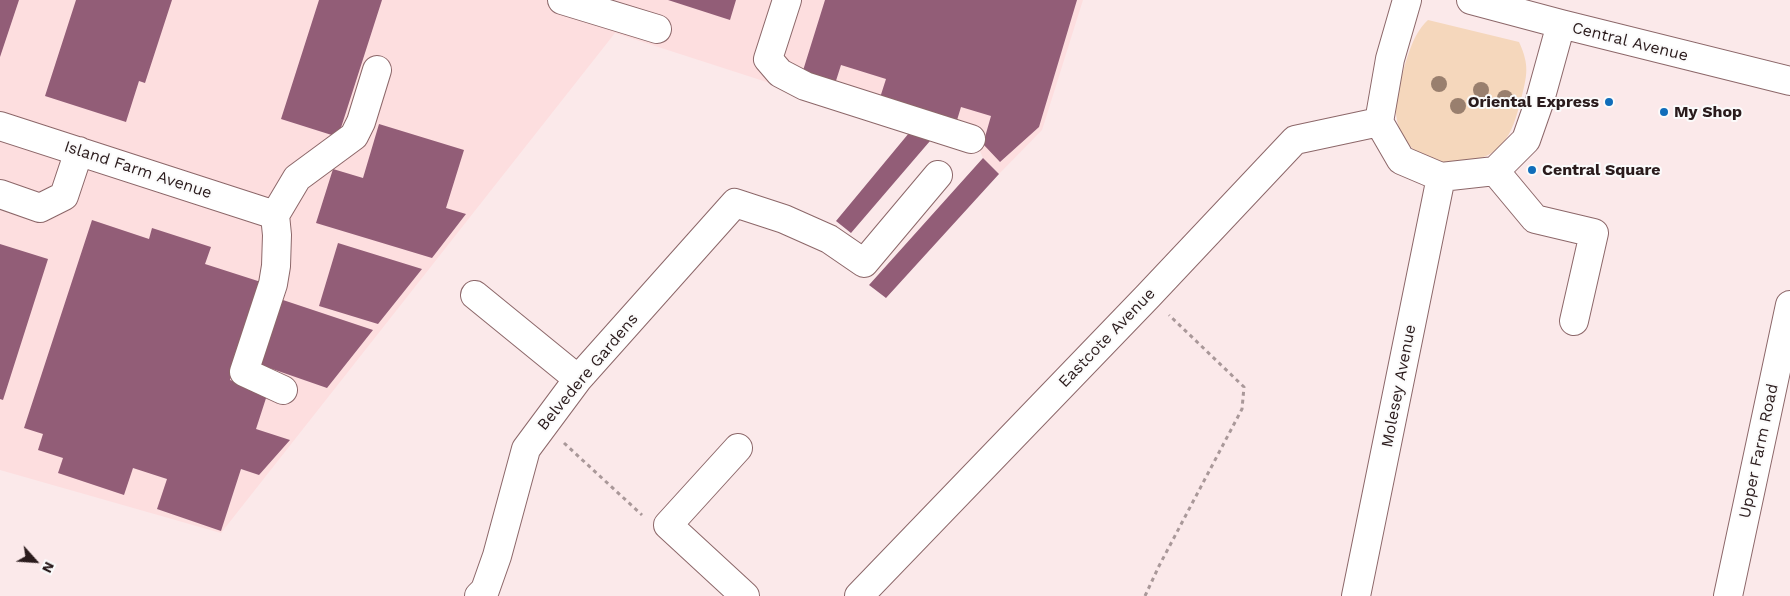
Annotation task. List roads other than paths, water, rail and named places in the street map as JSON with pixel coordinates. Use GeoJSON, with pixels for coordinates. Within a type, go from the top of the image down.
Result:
{"type":"FeatureCollection","features":[{"type":"Feature","properties":{"kind":"street"},"geometry":{"type":"LineString","coordinates":[[562,0],[657,29]]}},
{"type":"Feature","properties":{"kind":"street"},"geometry":{"type":"LineString","coordinates":[[787,0],[768,59],[780,73],[805,86],[971,139]]}},
{"type":"Feature","properties":{"kind":"street"},"geometry":{"type":"LineString","coordinates":[[1406,0],[1390,59],[1379,122],[1401,160],[1441,177],[1495,171],[1526,140],[1540,100],[1561,24]]}},
{"type":"Feature","properties":{"kind":"street","name":"Central Avenue"},"geometry":{"type":"LineString","coordinates":[[1470,0],[1790,81]]}},
{"type":"Feature","properties":{"kind":"street"},"geometry":{"type":"LineString","coordinates":[[283,390],[244,372],[276,266],[277,235],[275,215],[297,178],[354,136],[361,122],[377,70]]}},
{"type":"Feature","properties":{"kind":"street","name":"Eastcote Avenue"},"geometry":{"type":"LineString","coordinates":[[859,596],[1148,296],[1295,140],[1379,122]]}},
{"type":"Feature","properties":{"kind":"street","name":"Island Farm Avenue"},"geometry":{"type":"LineString","coordinates":[[0,126],[275,215]]}},
{"type":"Feature","properties":{"kind":"street"},"geometry":{"type":"LineString","coordinates":[[0,194],[40,208],[64,196],[79,151]]}},
{"type":"Feature","properties":{"kind":"street"},"geometry":{"type":"LineString","coordinates":[[1495,171],[1535,219],[1594,233],[1574,321]]}},
{"type":"Feature","properties":{"kind":"street","name":"Belvedere Gardens"},"geometry":{"type":"LineString","coordinates":[[479,596],[484,590],[497,556],[526,449],[578,379],[735,203],[784,219],[829,239],[864,263],[938,175]]}},
{"type":"Feature","properties":{"kind":"street","name":"Molesey Avenue"},"geometry":{"type":"LineString","coordinates":[[1356,596],[1441,177]]}},
{"type":"Feature","properties":{"kind":"street"},"geometry":{"type":"LineString","coordinates":[[475,296],[578,379]]}},
{"type":"Feature","properties":{"kind":"street","name":"Upper Farm Road"},"geometry":{"type":"LineString","coordinates":[[1728,596],[1790,305]]}},
{"type":"Feature","properties":{"kind":"street"},"geometry":{"type":"LineString","coordinates":[[738,448],[668,524],[745,596]]}},
{"type":"Feature","properties":{"kind":"place","name":"Oriental Express"},"geometry":{"type":"Point","coordinates":[1609,102]}},
{"type":"Feature","properties":{"kind":"place","name":"My Shop"},"geometry":{"type":"Point","coordinates":[1664,112]}},
{"type":"Feature","properties":{"kind":"place","name":"Central Square"},"geometry":{"type":"Point","coordinates":[1532,170]}}]}
